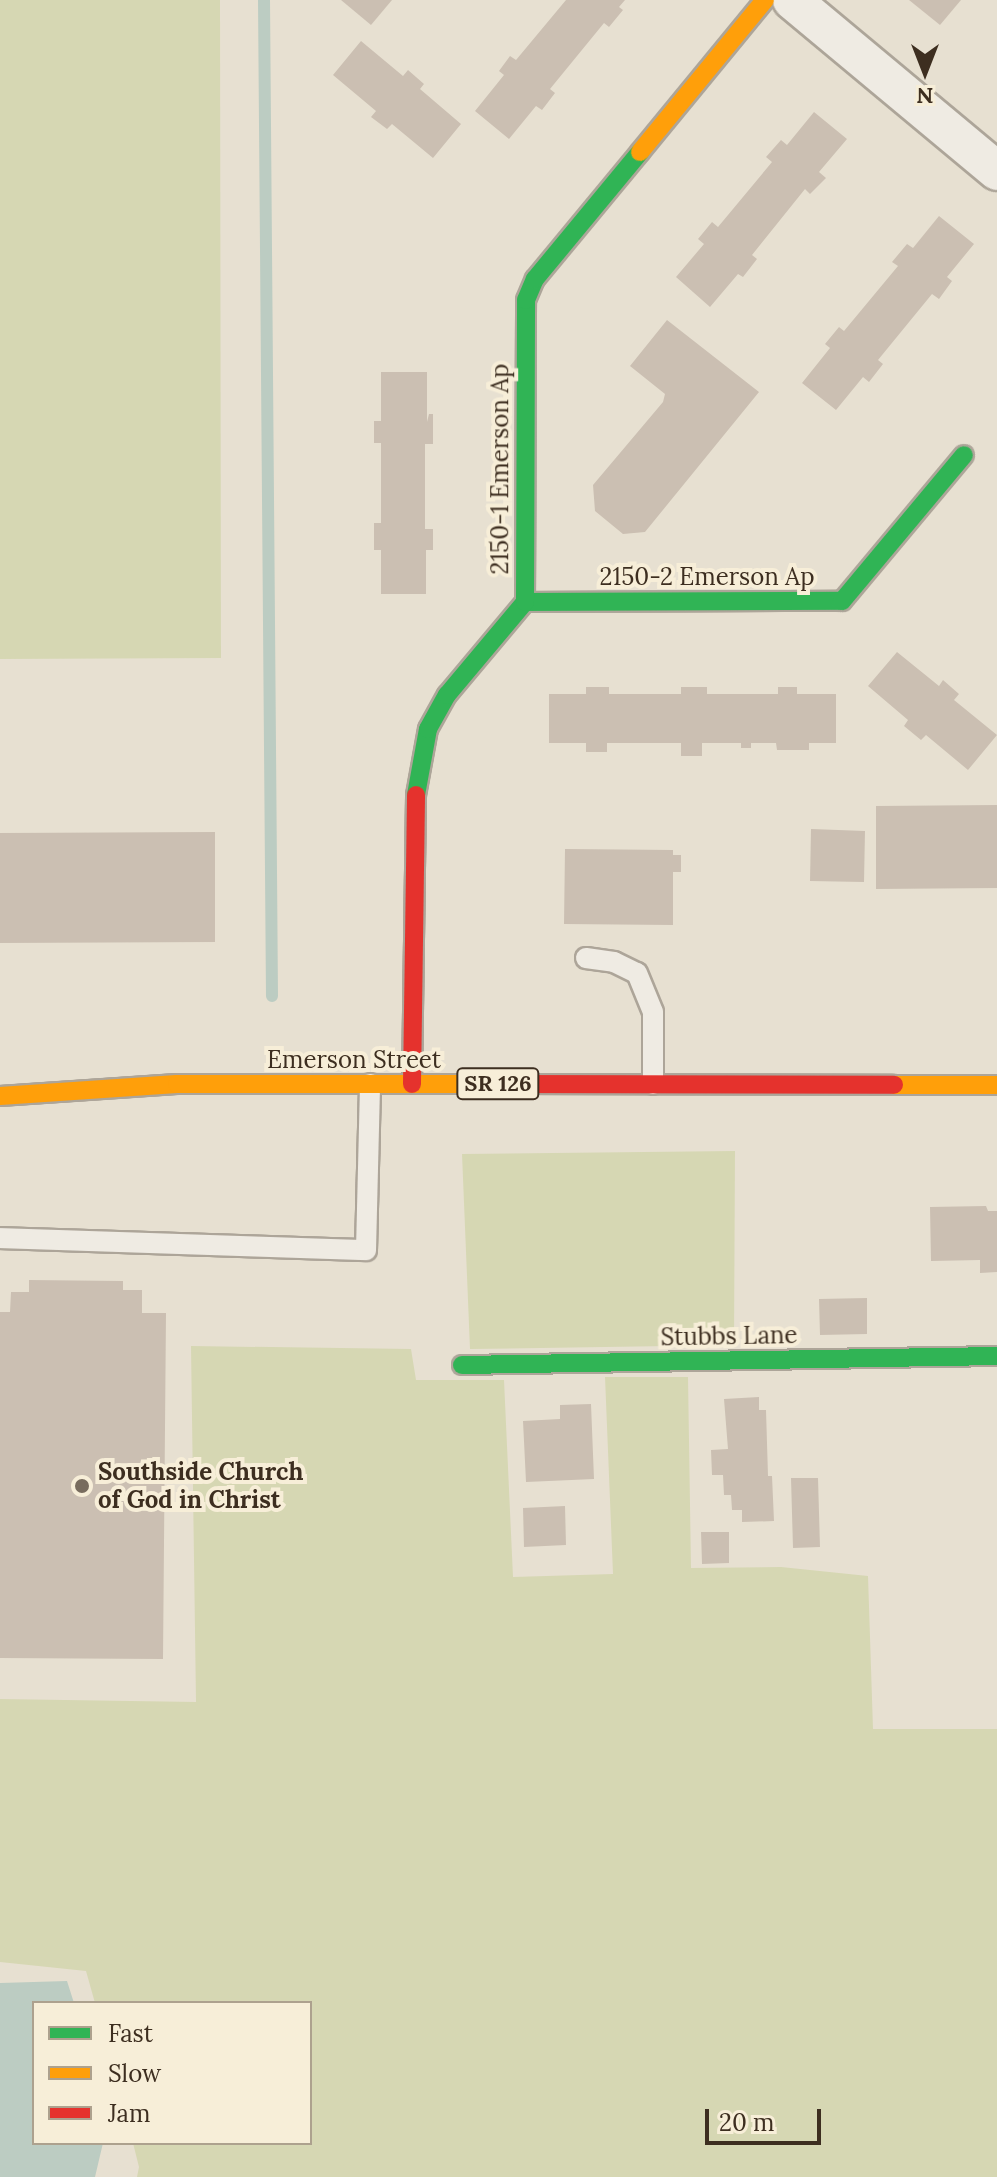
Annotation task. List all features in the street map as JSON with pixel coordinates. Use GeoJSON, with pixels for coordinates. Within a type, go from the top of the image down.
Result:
{"type":"FeatureCollection","features":[{"type":"Feature","properties":{"kind":"street","name":"2150-1 Emerson Ap"},"geometry":{"type":"LineString","coordinates":[[412,1084],[416,785],[428,729],[447,695],[525,602],[526,300],[535,279],[765,0]]}},
{"type":"Feature","properties":{"kind":"street"},"geometry":{"type":"LineString","coordinates":[[792,0],[997,171]]}},
{"type":"Feature","properties":{"kind":"street","name":"2150-2 Emerson Ap"},"geometry":{"type":"LineString","coordinates":[[525,602],[842,601],[964,455]]}},
{"type":"Feature","properties":{"kind":"street","name":"Emerson Street"},"geometry":{"type":"LineString","coordinates":[[0,1096],[177,1084],[997,1085]]}},
{"type":"Feature","properties":{"kind":"street","name":"Stubbs Lane"},"geometry":{"type":"LineString","coordinates":[[462,1365],[997,1356]]}},
{"type":"Feature","properties":{"kind":"lane"},"geometry":{"type":"LineString","coordinates":[[586,958],[614,962],[637,973],[653,1012],[653,1084]]}},
{"type":"Feature","properties":{"kind":"lane"},"geometry":{"type":"LineString","coordinates":[[0,1238],[366,1250],[370,1084]]}},
{"type":"Feature","properties":{"kind":"green space"},"geometry":{"type":"Polygon","coordinates":[[[0,0],[220,0],[221,658],[0,659],[0,0]]]}},
{"type":"Feature","properties":{"kind":"green space"},"geometry":{"type":"Polygon","coordinates":[[[735,1151],[734,1345],[470,1349],[462,1154],[735,1151]]]}},
{"type":"Feature","properties":{"kind":"green space"},"geometry":{"type":"Polygon","coordinates":[[[191,1346],[411,1349],[416,1380],[504,1380],[513,1577],[613,1574],[605,1377],[688,1377],[691,1568],[781,1567],[868,1576],[873,1729],[997,1729],[997,2177],[137,2177],[139,2167],[134,2145],[312,2145],[312,2001],[94,2001],[86,1971],[0,1962],[0,1699],[196,1702],[191,1346]]]}},
{"type":"Feature","properties":{"kind":"shaded area"},"geometry":{"type":"Polygon","coordinates":[[[67,1981],[73,2001],[32,2001],[32,2145],[103,2145],[95,2177],[0,2177],[0,1983],[67,1981]]]}},
{"type":"Feature","properties":{"kind":"building"},"geometry":{"type":"Polygon","coordinates":[[[341,0],[392,0],[371,25],[341,0]]]}},
{"type":"Feature","properties":{"kind":"building"},"geometry":{"type":"Polygon","coordinates":[[[566,0],[625,0],[619,7],[623,10],[609,27],[604,23],[550,89],[555,93],[542,110],[536,106],[509,139],[475,111],[504,75],[499,71],[510,56],[516,60],[566,0]]]}},
{"type":"Feature","properties":{"kind":"building"},"geometry":{"type":"Polygon","coordinates":[[[909,0],[961,0],[940,25],[909,0]]]}},
{"type":"Feature","properties":{"kind":"building"},"geometry":{"type":"Polygon","coordinates":[[[361,41],[403,76],[408,70],[424,84],[420,89],[461,124],[433,158],[392,124],[387,129],[371,117],[376,111],[333,75],[361,41]]]}},
{"type":"Feature","properties":{"kind":"building"},"geometry":{"type":"Polygon","coordinates":[[[814,112],[847,139],[819,172],[826,178],[810,194],[805,189],[752,255],[757,259],[743,277],[738,274],[710,307],[676,277],[704,244],[698,239],[712,222],[718,227],[772,162],[766,157],[781,140],[787,145],[814,112]]]}},
{"type":"Feature","properties":{"kind":"building"},"geometry":{"type":"Polygon","coordinates":[[[939,216],[974,244],[947,277],[952,281],[939,299],[932,294],[878,360],[883,364],[869,382],[863,377],[836,410],[802,383],[830,348],[825,344],[839,327],[844,331],[898,266],[892,262],[907,244],[913,248],[939,216]]]}},
{"type":"Feature","properties":{"kind":"building"},"geometry":{"type":"Polygon","coordinates":[[[667,320],[759,392],[645,532],[623,534],[595,511],[593,485],[663,402],[665,394],[630,366],[667,320]]]}},
{"type":"Feature","properties":{"kind":"building"},"geometry":{"type":"Polygon","coordinates":[[[381,372],[427,372],[427,422],[429,414],[433,414],[433,444],[425,444],[425,529],[433,529],[433,550],[426,550],[426,594],[381,594],[381,550],[374,550],[374,523],[381,523],[381,443],[374,443],[374,421],[381,421],[381,372]]]}},
{"type":"Feature","properties":{"kind":"building"},"geometry":{"type":"Polygon","coordinates":[[[897,652],[939,686],[943,680],[959,694],[954,700],[997,735],[968,770],[926,735],[921,740],[904,726],[908,720],[868,686],[897,652]]]}},
{"type":"Feature","properties":{"kind":"building"},"geometry":{"type":"Polygon","coordinates":[[[586,687],[609,687],[609,694],[681,694],[681,687],[707,687],[707,694],[778,694],[778,687],[797,687],[797,694],[836,694],[836,743],[809,743],[809,750],[777,750],[776,743],[751,743],[751,748],[741,748],[741,743],[702,743],[702,756],[681,756],[681,743],[607,743],[607,752],[586,752],[586,743],[549,743],[549,694],[586,694],[586,687]]]}},
{"type":"Feature","properties":{"kind":"building"},"geometry":{"type":"Polygon","coordinates":[[[997,805],[997,888],[876,889],[876,806],[997,805]]]}},
{"type":"Feature","properties":{"kind":"building"},"geometry":{"type":"Polygon","coordinates":[[[811,829],[865,831],[864,882],[810,881],[811,829]]]}},
{"type":"Feature","properties":{"kind":"building"},"geometry":{"type":"Polygon","coordinates":[[[215,832],[215,942],[0,943],[0,833],[215,832]]]}},
{"type":"Feature","properties":{"kind":"building"},"geometry":{"type":"Polygon","coordinates":[[[565,849],[673,850],[673,855],[681,855],[681,872],[673,872],[673,925],[564,924],[565,849]]]}},
{"type":"Feature","properties":{"kind":"building"},"geometry":{"type":"Polygon","coordinates":[[[986,1206],[988,1211],[997,1211],[997,1272],[980,1273],[980,1260],[931,1261],[930,1207],[986,1206]]]}},
{"type":"Feature","properties":{"kind":"building","name":"Southside Church of God in Christ"},"geometry":{"type":"Polygon","coordinates":[[[29,1280],[123,1281],[123,1290],[142,1290],[142,1313],[166,1313],[163,1659],[0,1658],[0,1312],[10,1312],[11,1292],[29,1292],[29,1280]]]}},
{"type":"Feature","properties":{"kind":"building"},"geometry":{"type":"Polygon","coordinates":[[[867,1298],[867,1334],[820,1335],[819,1299],[867,1298]]]}},
{"type":"Feature","properties":{"kind":"building"},"geometry":{"type":"Polygon","coordinates":[[[759,1397],[759,1410],[766,1410],[768,1476],[772,1476],[774,1521],[742,1522],[742,1510],[732,1510],[731,1495],[724,1495],[723,1475],[712,1475],[711,1450],[728,1449],[724,1399],[759,1397]]]}},
{"type":"Feature","properties":{"kind":"building"},"geometry":{"type":"Polygon","coordinates":[[[591,1404],[594,1479],[526,1482],[523,1421],[560,1419],[560,1405],[591,1404]]]}},
{"type":"Feature","properties":{"kind":"building"},"geometry":{"type":"Polygon","coordinates":[[[791,1478],[818,1478],[820,1547],[793,1548],[791,1478]]]}},
{"type":"Feature","properties":{"kind":"building"},"geometry":{"type":"Polygon","coordinates":[[[565,1506],[566,1545],[524,1547],[523,1508],[565,1506]]]}},
{"type":"Feature","properties":{"kind":"building"},"geometry":{"type":"Polygon","coordinates":[[[701,1532],[729,1532],[729,1563],[702,1564],[701,1532]]]}},
{"type":"Feature","properties":{"kind":"waterway"},"geometry":{"type":"LineString","coordinates":[[264,0],[272,996]]}},
{"type":"Feature","properties":{"kind":"traffic: fast"},"geometry":{"type":"LineString","coordinates":[[416,795],[428,729],[447,695],[525,602],[526,300],[535,279],[640,152]]}},
{"type":"Feature","properties":{"kind":"traffic: fast"},"geometry":{"type":"LineString","coordinates":[[525,602],[842,601],[964,455]]}},
{"type":"Feature","properties":{"kind":"traffic: fast"},"geometry":{"type":"LineString","coordinates":[[462,1365],[997,1356]]}},
{"type":"Feature","properties":{"kind":"traffic: slow"},"geometry":{"type":"LineString","coordinates":[[640,152],[765,0]]}},
{"type":"Feature","properties":{"kind":"traffic: slow"},"geometry":{"type":"LineString","coordinates":[[0,1096],[177,1084],[494,1084]]}},
{"type":"Feature","properties":{"kind":"traffic: slow"},"geometry":{"type":"LineString","coordinates":[[894,1085],[997,1085]]}},
{"type":"Feature","properties":{"kind":"traffic: jam"},"geometry":{"type":"LineString","coordinates":[[412,1084],[416,795]]}},
{"type":"Feature","properties":{"kind":"traffic: jam"},"geometry":{"type":"LineString","coordinates":[[494,1084],[894,1085]]}},
{"type":"Feature","properties":{"kind":"place","name":"Southside Church of God in Christ"},"geometry":{"type":"Point","coordinates":[82,1486]}}]}
